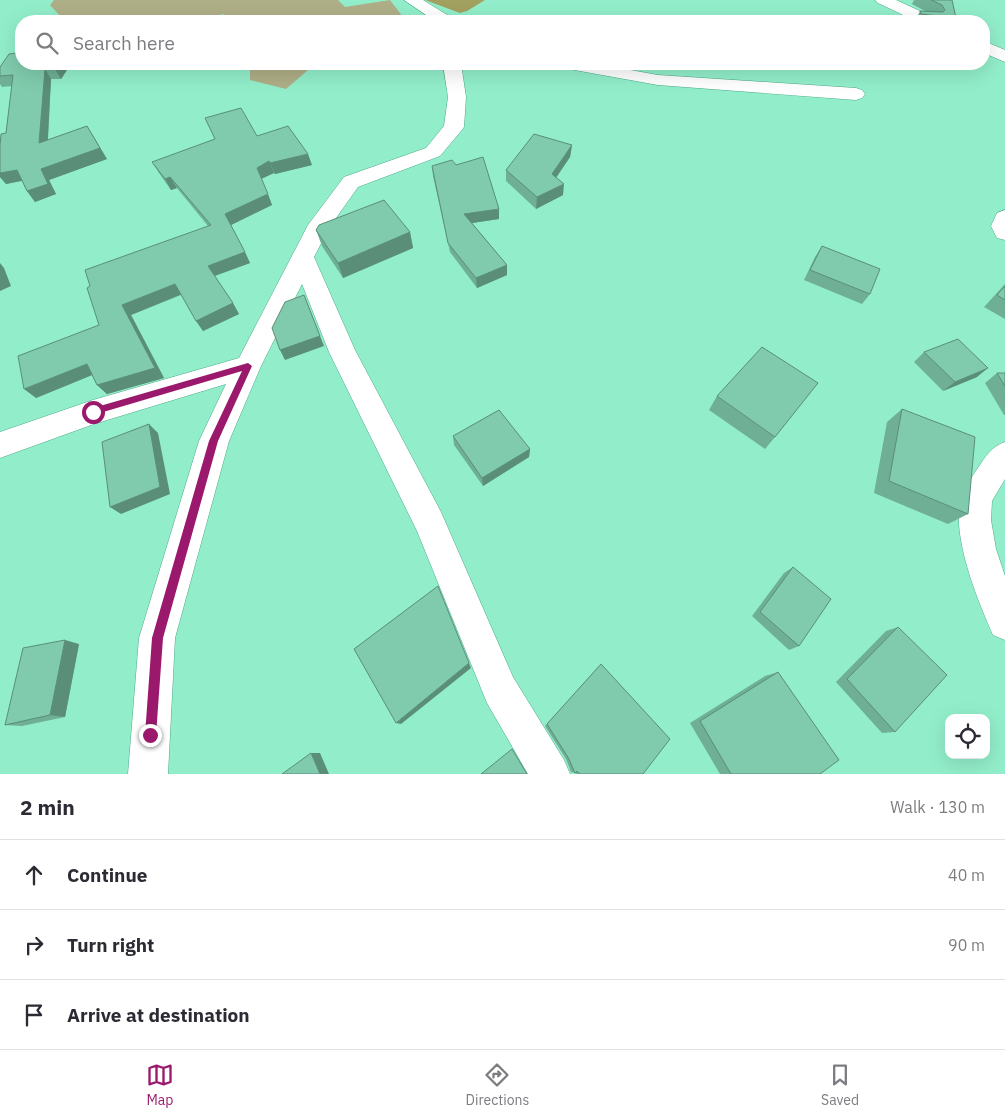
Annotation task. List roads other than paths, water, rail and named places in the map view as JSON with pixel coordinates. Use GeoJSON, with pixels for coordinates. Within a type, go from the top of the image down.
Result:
{"type":"FeatureCollection","features":[{"type":"Feature","properties":{"kind":"street"},"geometry":{"type":"LineString","coordinates":[[883,0],[916,15]]}},
{"type":"Feature","properties":{"kind":"street"},"geometry":{"type":"LineString","coordinates":[[990,49],[1005,57]]}},
{"type":"Feature","properties":{"kind":"street"},"geometry":{"type":"LineString","coordinates":[[148,774],[157,638],[214,441],[248,366],[319,225],[351,182],[432,152],[454,127],[457,97],[453,70]]}},
{"type":"Feature","properties":{"kind":"street"},"geometry":{"type":"LineString","coordinates":[[602,70],[658,80],[856,94]]}},
{"type":"Feature","properties":{"kind":"street"},"geometry":{"type":"LineString","coordinates":[[1005,218],[1002,226],[1005,232]]}},
{"type":"Feature","properties":{"kind":"street"},"geometry":{"type":"LineString","coordinates":[[303,258],[342,352],[430,523],[500,690],[550,774]]}},
{"type":"Feature","properties":{"kind":"street"},"geometry":{"type":"LineString","coordinates":[[0,445],[93,412],[248,366]]}},
{"type":"Feature","properties":{"kind":"street"},"geometry":{"type":"LineString","coordinates":[[1005,454],[987,481],[975,508],[977,541],[1005,623]]}}]}
